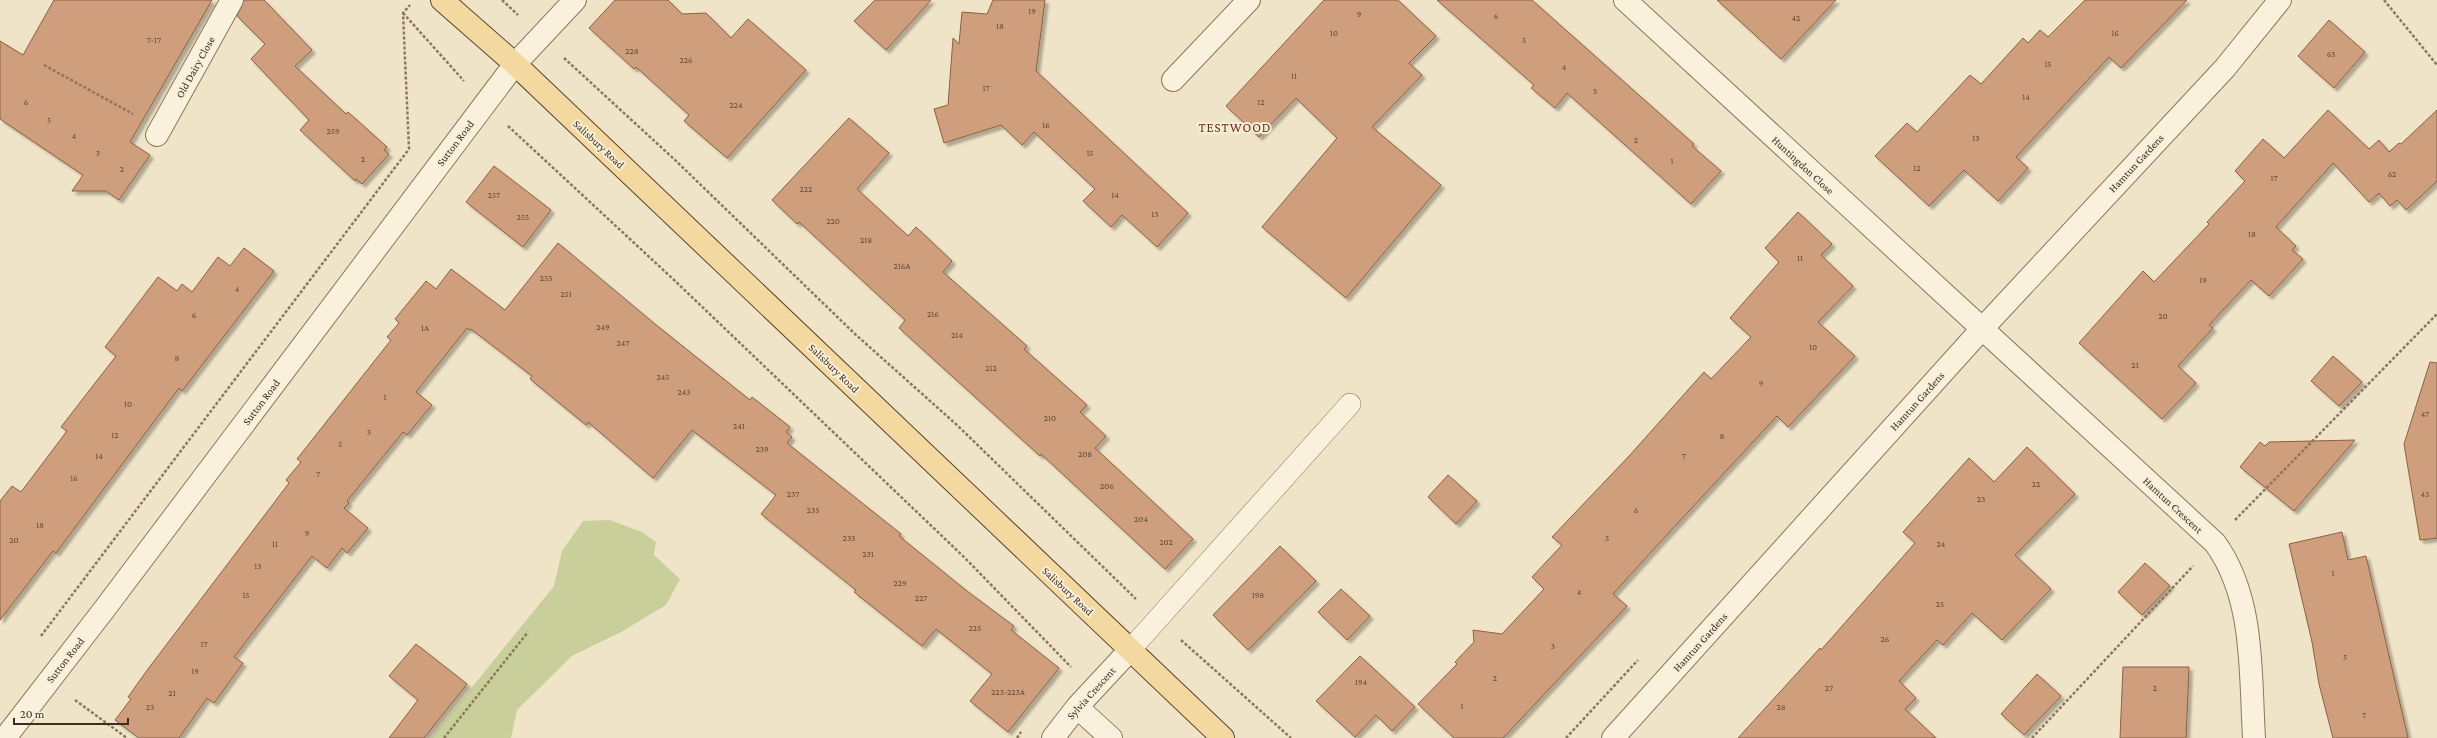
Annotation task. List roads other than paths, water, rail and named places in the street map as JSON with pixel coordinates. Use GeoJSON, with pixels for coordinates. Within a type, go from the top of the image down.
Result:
{"type":"FeatureCollection","features":[{"type":"Feature","properties":{"kind":"main road","name":"Salisbury Road"},"geometry":{"type":"LineString","coordinates":[[442,0],[515,64],[1223,738]]}},
{"type":"Feature","properties":{"kind":"street","name":"Old Dairy Close"},"geometry":{"type":"LineString","coordinates":[[159,132],[232,0]]}},
{"type":"Feature","properties":{"kind":"street","name":"Sutton Road"},"geometry":{"type":"LineString","coordinates":[[5,738],[515,64],[575,0]]}},
{"type":"Feature","properties":{"kind":"street"},"geometry":{"type":"LineString","coordinates":[[1174,80],[1249,0]]}},
{"type":"Feature","properties":{"kind":"street","name":"Huntingdon Close"},"geometry":{"type":"LineString","coordinates":[[1625,0],[1981,330]]}},
{"type":"Feature","properties":{"kind":"street","name":"Hamtun Gardens"},"geometry":{"type":"LineString","coordinates":[[1613,738],[1981,330],[2225,68],[2280,0]]}},
{"type":"Feature","properties":{"kind":"street","name":"Hamtun Crescent"},"geometry":{"type":"LineString","coordinates":[[1981,330],[2215,543],[2227,560],[2243,603],[2247,632],[2254,738]]}},
{"type":"Feature","properties":{"kind":"street","name":"Sylvia Crescent"},"geometry":{"type":"LineString","coordinates":[[1053,738],[1082,702],[1130,650]]}},
{"type":"Feature","properties":{"kind":"street"},"geometry":{"type":"LineString","coordinates":[[1082,702],[1111,738]]}},
{"type":"Feature","properties":{"kind":"lane"},"geometry":{"type":"LineString","coordinates":[[1130,650],[1350,404]]}},
{"type":"Feature","properties":{"kind":"district","name":"TESTWOOD"},"geometry":{"type":"Point","coordinates":[1235,127]}}]}
